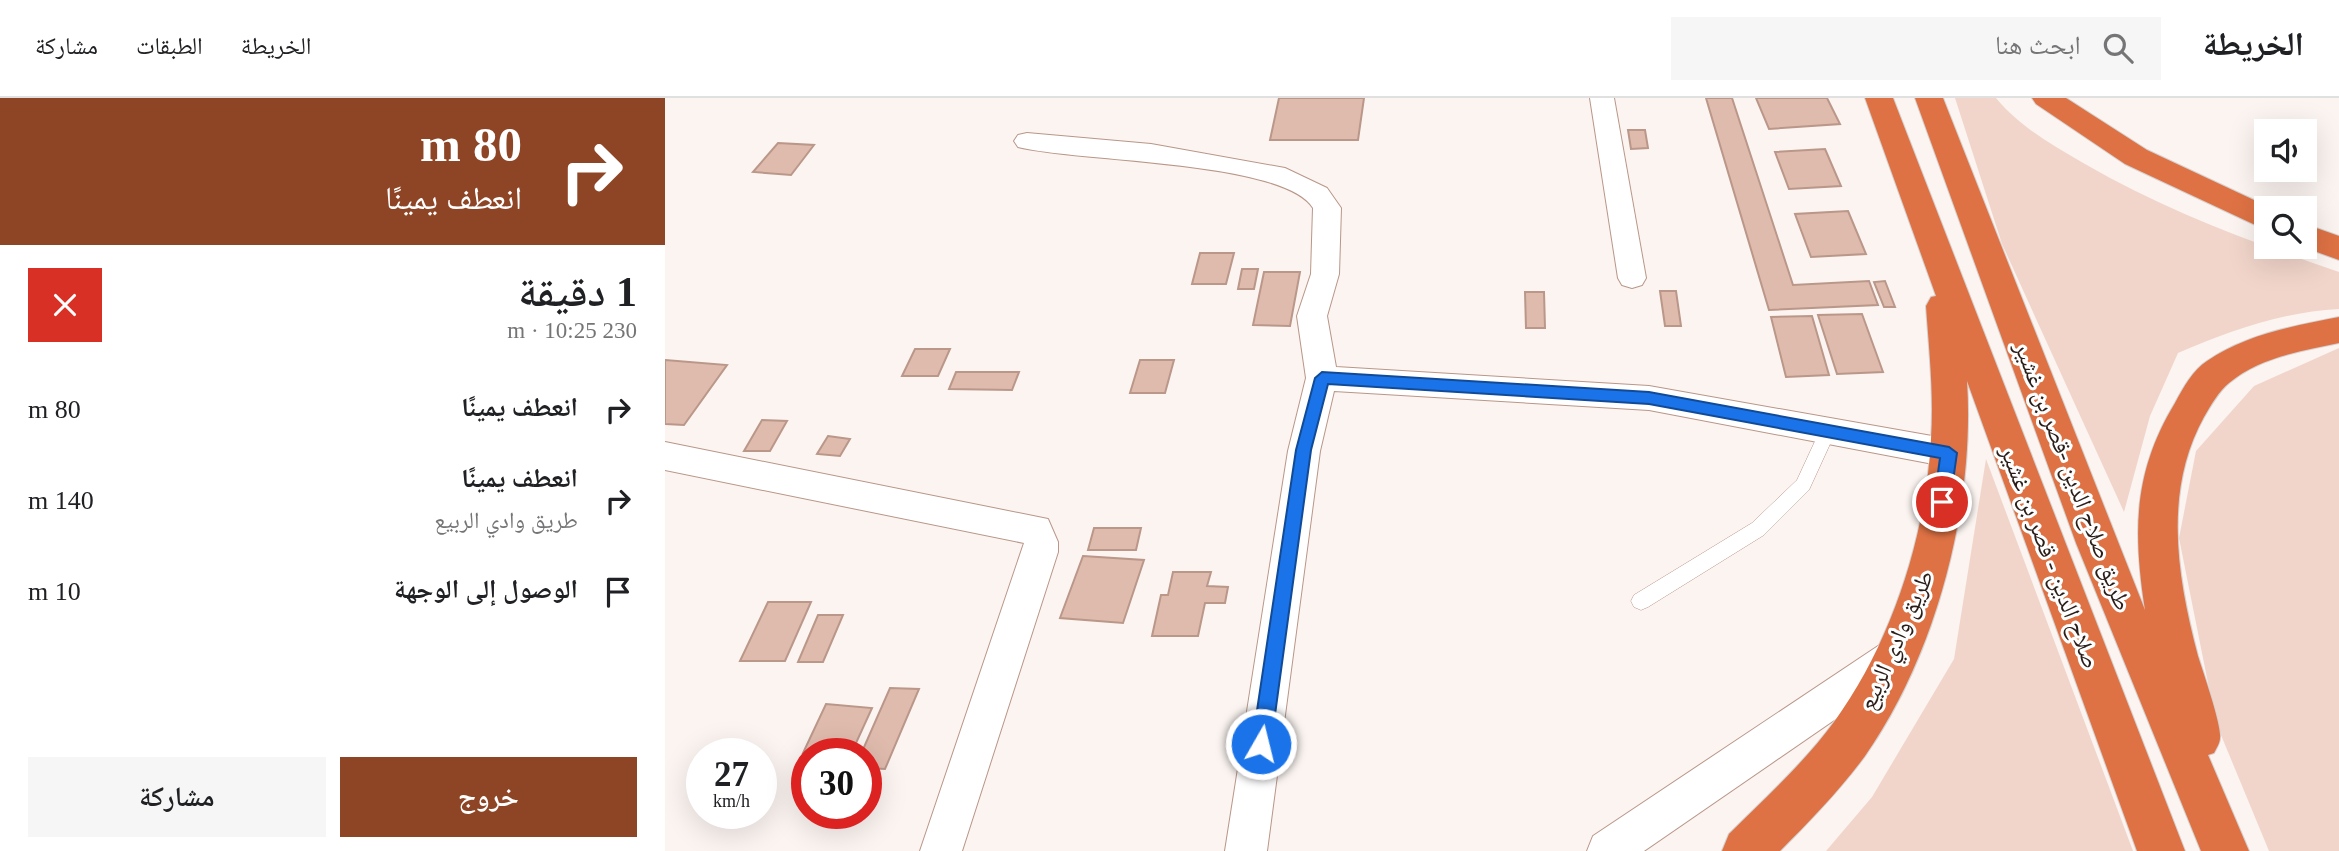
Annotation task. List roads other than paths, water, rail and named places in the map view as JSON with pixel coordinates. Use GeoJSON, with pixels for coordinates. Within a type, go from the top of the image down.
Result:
{"type":"FeatureCollection","features":[{"type":"Feature","properties":{"kind":"highway","name":"صلاح الدين - قصر بن غشير"},"geometry":{"type":"LineString","coordinates":[[1879,98],[2161,851]]}},
{"type":"Feature","properties":{"kind":"highway","name":"طريق صلاح الدين -قصر بن غشير"},"geometry":{"type":"LineString","coordinates":[[1929,98],[2096,543],[2226,851]]}},
{"type":"Feature","properties":{"kind":"highway"},"geometry":{"type":"LineString","coordinates":[[2046,98],[2136,157],[2254,213]]}},
{"type":"Feature","properties":{"kind":"highway"},"geometry":{"type":"LineString","coordinates":[[2317,241],[2339,249]]}},
{"type":"Feature","properties":{"kind":"highway","name":"طريق وادي الربيع"},"geometry":{"type":"LineString","coordinates":[[1746,851],[1822,773],[1861,720],[1891,659],[1934,551],[1949,453],[1947,359],[1940,262]]}},
{"type":"Feature","properties":{"kind":"highway"},"geometry":{"type":"LineString","coordinates":[[2226,851],[2164,599],[2156,512],[2165,456],[2187,412],[2217,372],[2270,344],[2339,330]]}},
{"type":"Feature","properties":{"kind":"street"},"geometry":{"type":"LineString","coordinates":[[1602,98],[1632,278]]}},
{"type":"Feature","properties":{"kind":"street"},"geometry":{"type":"LineString","coordinates":[[1027,141],[1164,155],[1285,177],[1318,194],[1327,208],[1325,274],[1312,317],[1322,378],[1304,450],[1245,851]]}},
{"type":"Feature","properties":{"kind":"street"},"geometry":{"type":"LineString","coordinates":[[1322,378],[1649,398],[1949,453]]}},
{"type":"Feature","properties":{"kind":"street"},"geometry":{"type":"LineString","coordinates":[[665,456],[1035,530],[1041,542],[1040,552],[941,851]]}},
{"type":"Feature","properties":{"kind":"street"},"geometry":{"type":"LineString","coordinates":[[1608,851],[1891,659]]}},
{"type":"Feature","properties":{"kind":"lane"},"geometry":{"type":"LineString","coordinates":[[1641,601],[1758,529],[1803,485],[1828,431]]}}]}
